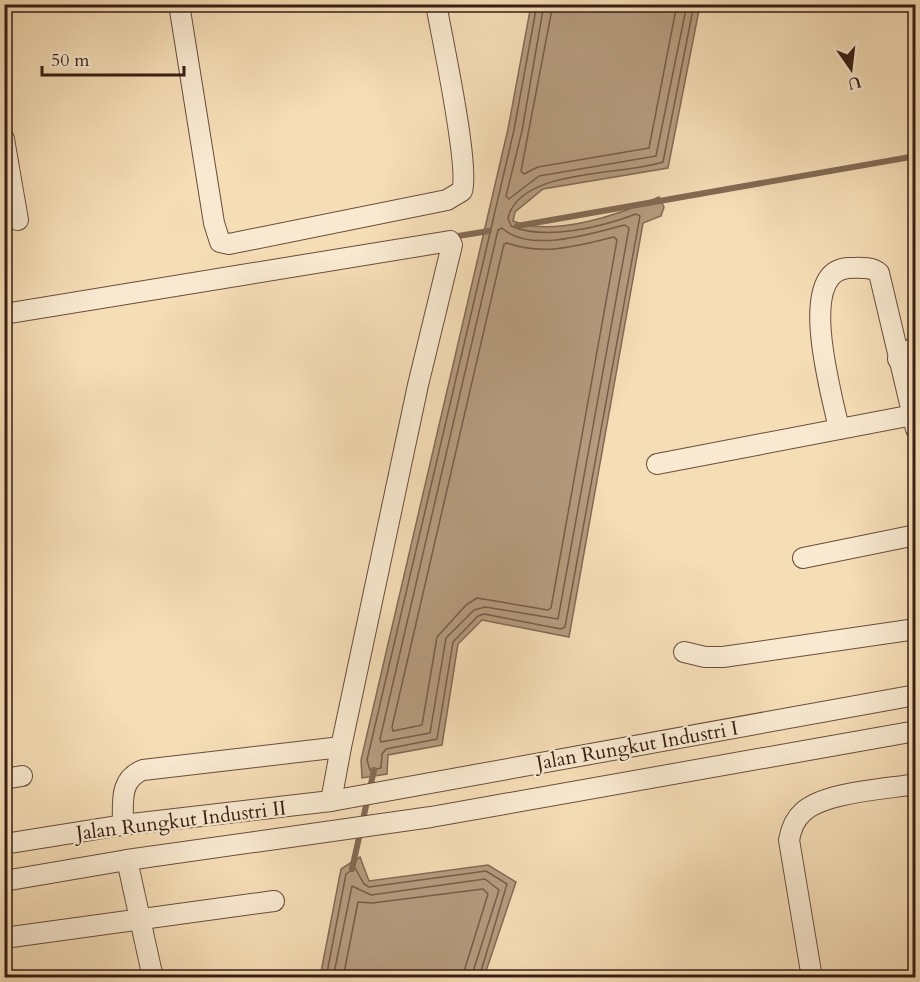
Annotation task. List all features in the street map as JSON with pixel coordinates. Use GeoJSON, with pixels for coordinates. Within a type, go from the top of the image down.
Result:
{"type":"FeatureCollection","features":[{"type":"Feature","properties":{"kind":"street"},"geometry":{"type":"LineString","coordinates":[[179,4],[214,223],[220,242],[229,244],[447,200],[462,191],[463,176],[459,138],[436,4]]}},
{"type":"Feature","properties":{"kind":"street"},"geometry":{"type":"LineString","coordinates":[[4,139],[18,220]]}},
{"type":"Feature","properties":{"kind":"street"},"geometry":{"type":"LineString","coordinates":[[4,314],[450,241],[452,246],[418,386],[331,801]]}},
{"type":"Feature","properties":{"kind":"street"},"geometry":{"type":"LineString","coordinates":[[657,464],[839,429],[914,422],[879,273],[867,268],[837,270],[829,277],[819,304],[822,344],[839,429]]}},
{"type":"Feature","properties":{"kind":"street"},"geometry":{"type":"LineString","coordinates":[[898,358],[915,346]]}},
{"type":"Feature","properties":{"kind":"street"},"geometry":{"type":"LineString","coordinates":[[803,558],[915,535]]}},
{"type":"Feature","properties":{"kind":"street"},"geometry":{"type":"LineString","coordinates":[[684,651],[705,657],[723,657],[915,629]]}},
{"type":"Feature","properties":{"kind":"street","name":"Jalan Rungkut Industri I"},"geometry":{"type":"LineString","coordinates":[[356,796],[915,695]]}},
{"type":"Feature","properties":{"kind":"street","name":"Jalan Rungkut Industri I"},"geometry":{"type":"LineString","coordinates":[[354,829],[915,731]]}},
{"type":"Feature","properties":{"kind":"street"},"geometry":{"type":"LineString","coordinates":[[123,825],[126,782],[133,774],[143,770],[341,747]]}},
{"type":"Feature","properties":{"kind":"street"},"geometry":{"type":"LineString","coordinates":[[812,978],[789,840],[792,826],[803,812],[827,800],[915,784]]}},
{"type":"Feature","properties":{"kind":"street"},"geometry":{"type":"LineString","coordinates":[[354,829],[356,796]]}},
{"type":"Feature","properties":{"kind":"street","name":"Jalan Rungkut Industri II"},"geometry":{"type":"LineString","coordinates":[[4,844],[123,825],[331,801],[356,796]]}},
{"type":"Feature","properties":{"kind":"street","name":"Jalan Rungkut Industri II"},"geometry":{"type":"LineString","coordinates":[[4,881],[127,860],[354,829]]}},
{"type":"Feature","properties":{"kind":"street"},"geometry":{"type":"LineString","coordinates":[[127,860],[153,978]]}},
{"type":"Feature","properties":{"kind":"street"},"geometry":{"type":"LineString","coordinates":[[4,938],[274,901]]}},
{"type":"Feature","properties":{"kind":"water"},"geometry":{"type":"Polygon","coordinates":[[[531,5],[700,5],[668,168],[543,189],[515,212],[513,221],[529,226],[547,227],[587,222],[607,217],[659,197],[664,207],[661,216],[643,223],[569,637],[482,620],[458,644],[442,745],[388,755],[387,774],[362,778],[361,760],[508,129],[531,5]]]}},
{"type":"Feature","properties":{"kind":"water"},"geometry":{"type":"Polygon","coordinates":[[[360,857],[369,881],[488,865],[516,882],[484,977],[320,977],[341,869],[360,857]]]}},
{"type":"Feature","properties":{"kind":"waterway"},"geometry":{"type":"LineString","coordinates":[[517,226],[916,156]]}},
{"type":"Feature","properties":{"kind":"waterway"},"geometry":{"type":"LineString","coordinates":[[452,237],[489,231]]}},
{"type":"Feature","properties":{"kind":"waterway"},"geometry":{"type":"LineString","coordinates":[[352,869],[374,770]]}}]}
